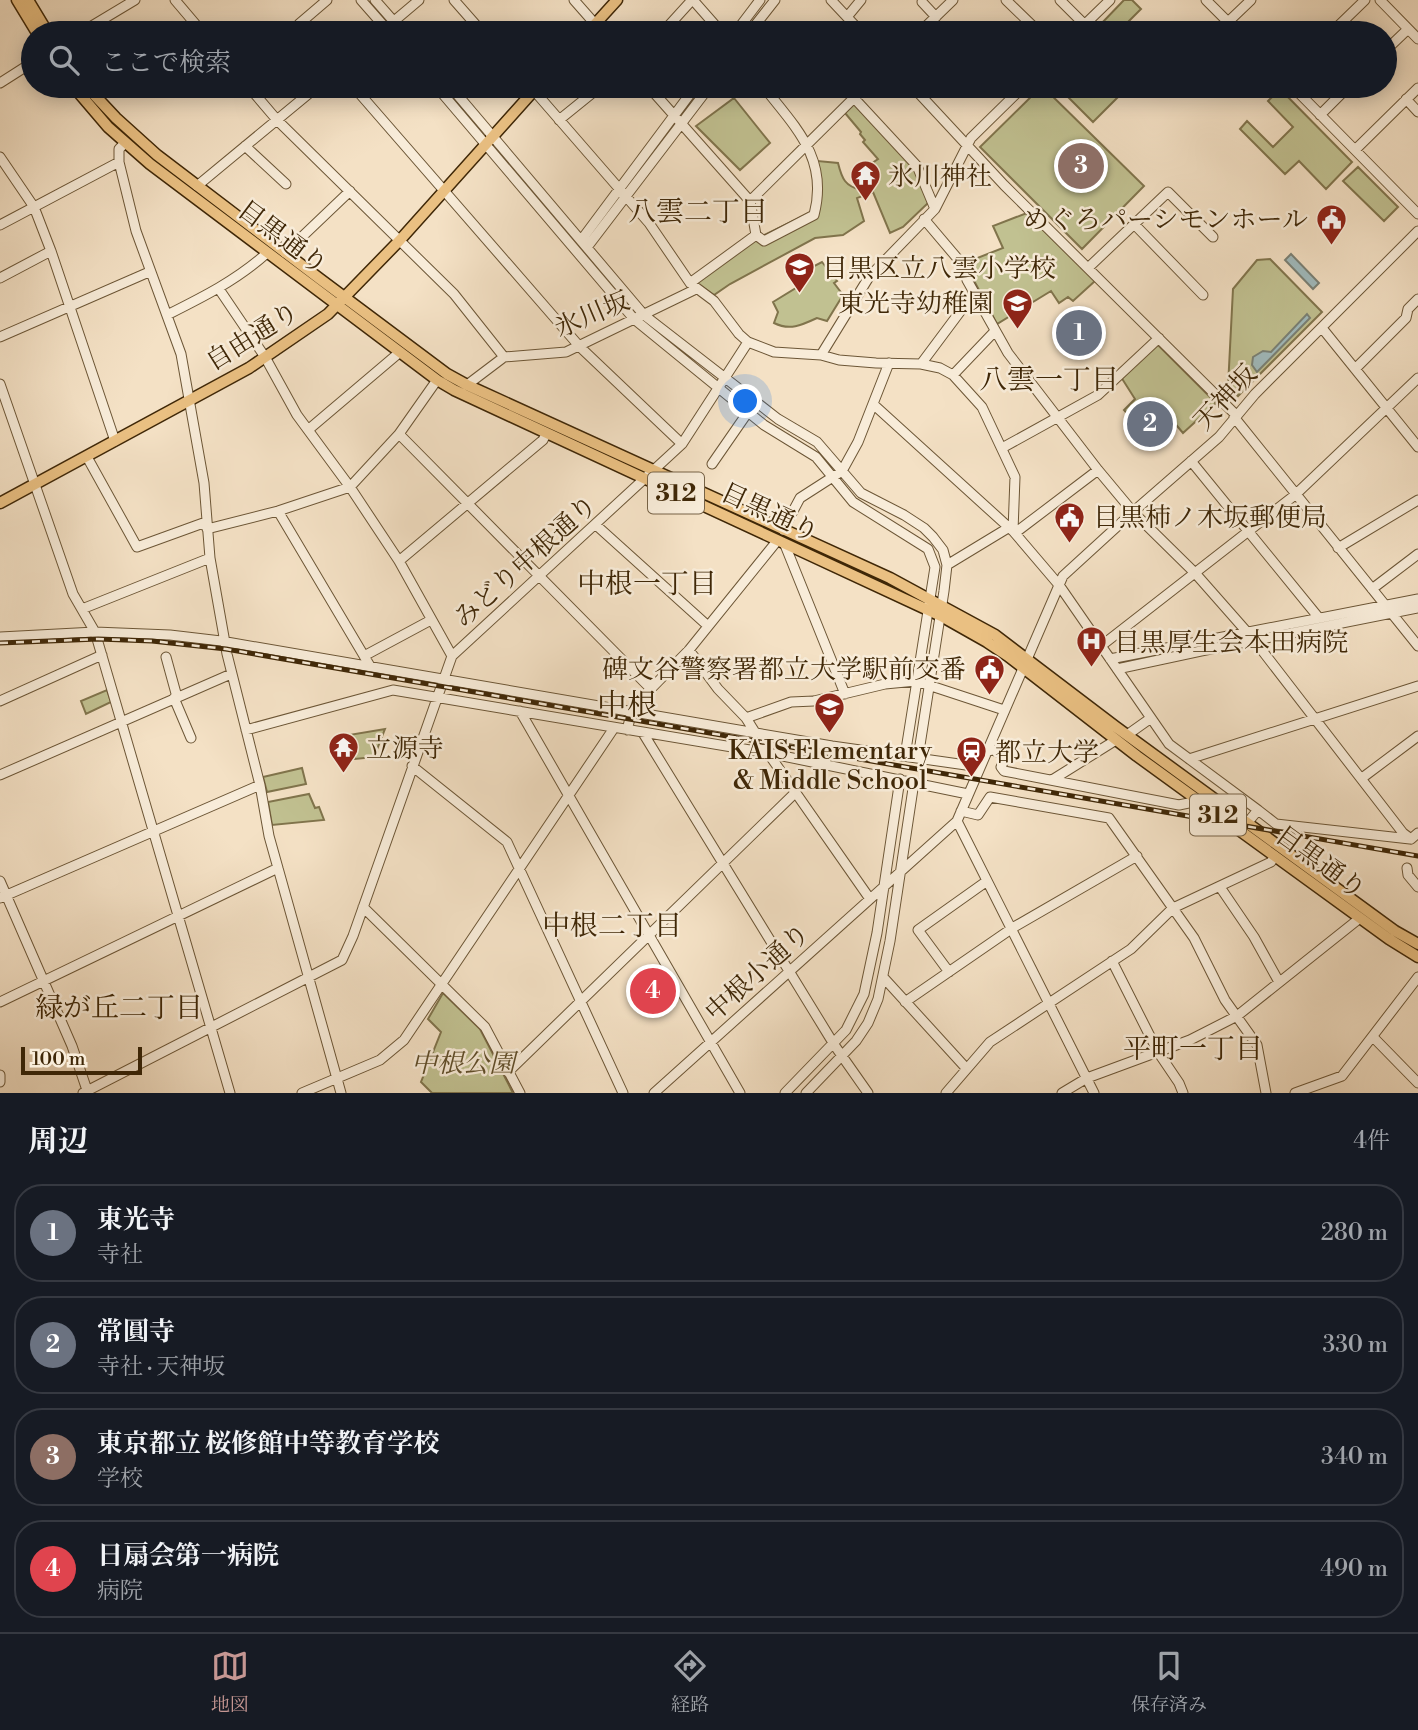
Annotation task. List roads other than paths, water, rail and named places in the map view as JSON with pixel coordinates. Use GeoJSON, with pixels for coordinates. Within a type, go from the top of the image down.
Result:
{"type":"FeatureCollection","features":[{"type":"Feature","properties":{"kind":"main road"},"geometry":{"type":"LineString","coordinates":[[17,0],[30,21]]}},
{"type":"Feature","properties":{"kind":"main road"},"geometry":{"type":"LineString","coordinates":[[28,0],[41,21]]}},
{"type":"Feature","properties":{"kind":"main road"},"geometry":{"type":"LineString","coordinates":[[604,21],[617,0]]}},
{"type":"Feature","properties":{"kind":"main road","name":"目黒通り"},"geometry":{"type":"LineString","coordinates":[[82,98],[125,143],[267,253],[447,374],[781,543],[995,635],[1025,663],[1198,801],[1418,957]]}},
{"type":"Feature","properties":{"kind":"main road","name":"目黒通り"},"geometry":{"type":"LineString","coordinates":[[98,98],[125,126],[197,186],[285,253],[400,352],[437,380],[546,433],[783,530],[929,605]]}},
{"type":"Feature","properties":{"kind":"main road","name":"自由通り"},"geometry":{"type":"LineString","coordinates":[[0,503],[265,358],[341,302],[400,240],[525,98]]}},
{"type":"Feature","properties":{"kind":"main road","name":"目黒通り"},"geometry":{"type":"LineString","coordinates":[[1121,737],[1171,767],[1395,931],[1418,944]]}},
{"type":"Feature","properties":{"kind":"street"},"geometry":{"type":"LineString","coordinates":[[100,21],[135,0]]}},
{"type":"Feature","properties":{"kind":"street"},"geometry":{"type":"LineString","coordinates":[[174,0],[192,21]]}},
{"type":"Feature","properties":{"kind":"street"},"geometry":{"type":"LineString","coordinates":[[302,21],[327,0]]}},
{"type":"Feature","properties":{"kind":"street"},"geometry":{"type":"LineString","coordinates":[[361,0],[377,21]]}},
{"type":"Feature","properties":{"kind":"street"},"geometry":{"type":"LineString","coordinates":[[375,0],[394,21],[419,0]]}},
{"type":"Feature","properties":{"kind":"street"},"geometry":{"type":"LineString","coordinates":[[454,0],[473,21]]}},
{"type":"Feature","properties":{"kind":"street"},"geometry":{"type":"LineString","coordinates":[[574,0],[592,21]]}},
{"type":"Feature","properties":{"kind":"street"},"geometry":{"type":"LineString","coordinates":[[674,21],[694,0],[712,21]]}},
{"type":"Feature","properties":{"kind":"street"},"geometry":{"type":"LineString","coordinates":[[744,21],[760,0]]}},
{"type":"Feature","properties":{"kind":"street"},"geometry":{"type":"LineString","coordinates":[[758,21],[775,0]]}},
{"type":"Feature","properties":{"kind":"street"},"geometry":{"type":"LineString","coordinates":[[831,0],[851,21]]}},
{"type":"Feature","properties":{"kind":"street"},"geometry":{"type":"LineString","coordinates":[[847,17],[861,0]]}},
{"type":"Feature","properties":{"kind":"street"},"geometry":{"type":"LineString","coordinates":[[932,21],[953,0]]}},
{"type":"Feature","properties":{"kind":"street"},"geometry":{"type":"LineString","coordinates":[[1006,0],[1028,21]]}},
{"type":"Feature","properties":{"kind":"street"},"geometry":{"type":"LineString","coordinates":[[1060,0],[1081,21]]}},
{"type":"Feature","properties":{"kind":"street"},"geometry":{"type":"LineString","coordinates":[[1089,21],[1110,0]]}},
{"type":"Feature","properties":{"kind":"street"},"geometry":{"type":"LineString","coordinates":[[1206,0],[1227,21]]}},
{"type":"Feature","properties":{"kind":"street"},"geometry":{"type":"LineString","coordinates":[[1229,21],[1251,0]]}},
{"type":"Feature","properties":{"kind":"street"},"geometry":{"type":"LineString","coordinates":[[1343,21],[1365,0]]}},
{"type":"Feature","properties":{"kind":"street"},"geometry":{"type":"LineString","coordinates":[[1380,0],[1418,39]]}},
{"type":"Feature","properties":{"kind":"street"},"geometry":{"type":"LineString","coordinates":[[922,2],[936,17]]}},
{"type":"Feature","properties":{"kind":"street"},"geometry":{"type":"LineString","coordinates":[[1397,40],[1408,29]]}},
{"type":"Feature","properties":{"kind":"street"},"geometry":{"type":"LineString","coordinates":[[0,83],[21,70]]}},
{"type":"Feature","properties":{"kind":"street"},"geometry":{"type":"LineString","coordinates":[[1355,150],[1418,88]]}},
{"type":"Feature","properties":{"kind":"street"},"geometry":{"type":"LineString","coordinates":[[258,98],[277,120],[454,294],[504,357],[467,385]]}},
{"type":"Feature","properties":{"kind":"street"},"geometry":{"type":"LineString","coordinates":[[197,186],[304,98]]}},
{"type":"Feature","properties":{"kind":"street"},"geometry":{"type":"LineString","coordinates":[[363,98],[580,347],[682,444]]}},
{"type":"Feature","properties":{"kind":"street"},"geometry":{"type":"LineString","coordinates":[[448,98],[490,139],[585,243],[644,315],[778,419],[817,442],[861,493],[923,528],[943,550],[947,565],[941,610],[911,757]]}},
{"type":"Feature","properties":{"kind":"street"},"geometry":{"type":"LineString","coordinates":[[459,98],[634,319],[764,425],[816,457],[853,502],[928,549],[935,567],[916,681],[911,757]]}},
{"type":"Feature","properties":{"kind":"street"},"geometry":{"type":"LineString","coordinates":[[542,98],[649,223],[693,286],[714,301],[738,334],[748,342],[774,352],[821,355],[839,360],[921,364],[940,368],[953,375],[982,407],[1015,477],[1012,531]]}},
{"type":"Feature","properties":{"kind":"street"},"geometry":{"type":"LineString","coordinates":[[559,120],[586,98]]}},
{"type":"Feature","properties":{"kind":"street"},"geometry":{"type":"LineString","coordinates":[[658,98],[750,201],[755,235],[764,241],[814,215],[818,202],[818,178],[808,144],[772,98]]}},
{"type":"Feature","properties":{"kind":"street"},"geometry":{"type":"LineString","coordinates":[[585,243],[687,98]]}},
{"type":"Feature","properties":{"kind":"street"},"geometry":{"type":"LineString","coordinates":[[623,192],[701,98]]}},
{"type":"Feature","properties":{"kind":"street"},"geometry":{"type":"LineString","coordinates":[[750,201],[854,98],[917,166],[935,209]]}},
{"type":"Feature","properties":{"kind":"street"},"geometry":{"type":"LineString","coordinates":[[923,98],[966,146],[1235,416],[1295,495],[1418,646]]}},
{"type":"Feature","properties":{"kind":"street"},"geometry":{"type":"LineString","coordinates":[[821,355],[869,277],[935,209],[971,138],[1012,98]]}},
{"type":"Feature","properties":{"kind":"street"},"geometry":{"type":"LineString","coordinates":[[1304,98],[1418,214]]}},
{"type":"Feature","properties":{"kind":"street"},"geometry":{"type":"LineString","coordinates":[[1320,115],[1337,98]]}},
{"type":"Feature","properties":{"kind":"street"},"geometry":{"type":"LineString","coordinates":[[1406,99],[1418,112]]}},
{"type":"Feature","properties":{"kind":"street"},"geometry":{"type":"LineString","coordinates":[[125,143],[119,149],[119,162],[136,231],[181,354],[204,483],[210,558],[231,674],[278,868],[341,1093]]}},
{"type":"Feature","properties":{"kind":"street"},"geometry":{"type":"LineString","coordinates":[[245,146],[286,184]]}},
{"type":"Feature","properties":{"kind":"street"},"geometry":{"type":"LineString","coordinates":[[0,157],[34,207],[115,441]]}},
{"type":"Feature","properties":{"kind":"street"},"geometry":{"type":"LineString","coordinates":[[0,225],[119,162]]}},
{"type":"Feature","properties":{"kind":"street"},"geometry":{"type":"LineString","coordinates":[[285,253],[350,191]]}},
{"type":"Feature","properties":{"kind":"street"},"geometry":{"type":"LineString","coordinates":[[1088,268],[1168,192],[1213,237]]}},
{"type":"Feature","properties":{"kind":"street"},"geometry":{"type":"LineString","coordinates":[[924,219],[963,265],[974,293],[1017,364],[1098,470],[1132,512],[1195,573],[1251,636],[1403,833],[1416,838]]}},
{"type":"Feature","properties":{"kind":"street"},"geometry":{"type":"LineString","coordinates":[[1134,224],[1203,295]]}},
{"type":"Feature","properties":{"kind":"street","name":"天神坂"},"geometry":{"type":"LineString","coordinates":[[1025,663],[1065,575],[1132,512],[1222,434],[1235,416],[1418,231]]}},
{"type":"Feature","properties":{"kind":"street","name":"氷川坂"},"geometry":{"type":"LineString","coordinates":[[504,357],[566,352],[580,347],[644,315],[693,286],[755,235]]}},
{"type":"Feature","properties":{"kind":"street"},"geometry":{"type":"LineString","coordinates":[[0,278],[51,251]]}},
{"type":"Feature","properties":{"kind":"street"},"geometry":{"type":"LineString","coordinates":[[167,315],[219,289],[247,271],[267,253]]}},
{"type":"Feature","properties":{"kind":"street"},"geometry":{"type":"LineString","coordinates":[[0,337],[149,272]]}},
{"type":"Feature","properties":{"kind":"street"},"geometry":{"type":"LineString","coordinates":[[219,289],[265,358],[297,415],[350,487],[399,561],[452,656]]}},
{"type":"Feature","properties":{"kind":"street"},"geometry":{"type":"LineString","coordinates":[[921,364],[974,293]]}},
{"type":"Feature","properties":{"kind":"street"},"geometry":{"type":"LineString","coordinates":[[1355,369],[1406,318],[1408,309],[1418,299]]}},
{"type":"Feature","properties":{"kind":"street"},"geometry":{"type":"LineString","coordinates":[[1322,328],[1418,447]]}},
{"type":"Feature","properties":{"kind":"street"},"geometry":{"type":"LineString","coordinates":[[953,375],[995,331]]}},
{"type":"Feature","properties":{"kind":"street"},"geometry":{"type":"LineString","coordinates":[[1002,448],[1097,395],[1159,338]]}},
{"type":"Feature","properties":{"kind":"street","name":"みどり中根通り"},"geometry":{"type":"LineString","coordinates":[[437,698],[452,656],[682,444],[748,342]]}},
{"type":"Feature","properties":{"kind":"street"},"geometry":{"type":"LineString","coordinates":[[308,430],[400,352]]}},
{"type":"Feature","properties":{"kind":"street"},"geometry":{"type":"LineString","coordinates":[[783,530],[800,498],[842,471],[858,442],[889,363]]}},
{"type":"Feature","properties":{"kind":"street"},"geometry":{"type":"LineString","coordinates":[[1101,646],[1295,495],[1418,378]]}},
{"type":"Feature","properties":{"kind":"street"},"geometry":{"type":"LineString","coordinates":[[87,457],[137,547],[207,525],[278,511],[350,487],[399,434],[437,380]]}},
{"type":"Feature","properties":{"kind":"street"},"geometry":{"type":"LineString","coordinates":[[0,384],[73,594],[95,632],[230,1093]]}},
{"type":"Feature","properties":{"kind":"street"},"geometry":{"type":"LineString","coordinates":[[873,404],[1012,531],[1059,585],[1169,744],[1276,824],[1416,838]]}},
{"type":"Feature","properties":{"kind":"street"},"geometry":{"type":"LineString","coordinates":[[712,464],[748,412]]}},
{"type":"Feature","properties":{"kind":"street"},"geometry":{"type":"LineString","coordinates":[[399,561],[543,440],[546,433]]}},
{"type":"Feature","properties":{"kind":"street"},"geometry":{"type":"LineString","coordinates":[[399,434],[651,689]]}},
{"type":"Feature","properties":{"kind":"street"},"geometry":{"type":"LineString","coordinates":[[1191,461],[1319,618]]}},
{"type":"Feature","properties":{"kind":"street"},"geometry":{"type":"LineString","coordinates":[[947,565],[1012,531],[1098,470]]}},
{"type":"Feature","properties":{"kind":"street"},"geometry":{"type":"LineString","coordinates":[[1338,548],[1418,500]]}},
{"type":"Feature","properties":{"kind":"street"},"geometry":{"type":"LineString","coordinates":[[278,511],[370,666]]}},
{"type":"Feature","properties":{"kind":"street"},"geometry":{"type":"LineString","coordinates":[[596,525],[708,626]]}},
{"type":"Feature","properties":{"kind":"street"},"geometry":{"type":"LineString","coordinates":[[627,730],[630,712],[689,650],[781,543],[845,694]]}},
{"type":"Feature","properties":{"kind":"street"},"geometry":{"type":"LineString","coordinates":[[1372,589],[1418,554]]}},
{"type":"Feature","properties":{"kind":"street"},"geometry":{"type":"LineString","coordinates":[[82,609],[210,558]]}},
{"type":"Feature","properties":{"kind":"street"},"geometry":{"type":"LineString","coordinates":[[1110,659],[1251,636],[1388,609],[1418,598]]}},
{"type":"Feature","properties":{"kind":"street"},"geometry":{"type":"LineString","coordinates":[[1117,669],[1319,618],[1418,608]]}},
{"type":"Feature","properties":{"kind":"street"},"geometry":{"type":"LineString","coordinates":[[364,656],[431,620]]}},
{"type":"Feature","properties":{"kind":"street"},"geometry":{"type":"LineString","coordinates":[[0,637],[95,632],[224,641],[370,666],[442,683],[980,767]]}},
{"type":"Feature","properties":{"kind":"street"},"geometry":{"type":"LineString","coordinates":[[689,650],[718,689],[757,733],[768,753],[870,899]]}},
{"type":"Feature","properties":{"kind":"street"},"geometry":{"type":"LineString","coordinates":[[0,701],[102,655]]}},
{"type":"Feature","properties":{"kind":"street"},"geometry":{"type":"LineString","coordinates":[[166,657],[175,698],[191,738]]}},
{"type":"Feature","properties":{"kind":"street"},"geometry":{"type":"LineString","coordinates":[[899,872],[957,821],[1025,663]]}},
{"type":"Feature","properties":{"kind":"street"},"geometry":{"type":"LineString","coordinates":[[0,775],[231,674]]}},
{"type":"Feature","properties":{"kind":"street"},"geometry":{"type":"LineString","coordinates":[[746,718],[791,702],[814,701],[885,684],[916,681],[1004,710]]}},
{"type":"Feature","properties":{"kind":"street"},"geometry":{"type":"LineString","coordinates":[[1171,767],[1185,756],[1418,686]]}},
{"type":"Feature","properties":{"kind":"street"},"geometry":{"type":"LineString","coordinates":[[246,730],[393,690],[768,753],[968,794]]}},
{"type":"Feature","properties":{"kind":"street"},"geometry":{"type":"LineString","coordinates":[[0,881],[3,897],[72,1046],[86,1092],[342,960],[437,698]]}},
{"type":"Feature","properties":{"kind":"street"},"geometry":{"type":"LineString","coordinates":[[520,711],[740,1093]]}},
{"type":"Feature","properties":{"kind":"street"},"geometry":{"type":"LineString","coordinates":[[1052,780],[1151,718]]}},
{"type":"Feature","properties":{"kind":"street"},"geometry":{"type":"LineString","coordinates":[[302,1093],[380,1060],[404,1040],[614,728]]}},
{"type":"Feature","properties":{"kind":"street"},"geometry":{"type":"LineString","coordinates":[[643,733],[838,1050],[868,1093]]}},
{"type":"Feature","properties":{"kind":"street"},"geometry":{"type":"LineString","coordinates":[[1362,778],[1418,736]]}},
{"type":"Feature","properties":{"kind":"street"},"geometry":{"type":"LineString","coordinates":[[987,751],[993,750],[1006,756],[1001,767],[1004,771],[1179,805],[1198,801]]}},
{"type":"Feature","properties":{"kind":"street"},"geometry":{"type":"LineString","coordinates":[[412,766],[507,842],[623,1093]]}},
{"type":"Feature","properties":{"kind":"street"},"geometry":{"type":"LineString","coordinates":[[785,1093],[838,1050],[856,1041],[878,999],[899,872],[908,781]]}},
{"type":"Feature","properties":{"kind":"street"},"geometry":{"type":"LineString","coordinates":[[806,1093],[838,1050],[864,994],[908,781]]}},
{"type":"Feature","properties":{"kind":"street"},"geometry":{"type":"LineString","coordinates":[[3,897],[260,785]]}},
{"type":"Feature","properties":{"kind":"street"},"geometry":{"type":"LineString","coordinates":[[508,1072],[796,792]]}},
{"type":"Feature","properties":{"kind":"street"},"geometry":{"type":"LineString","coordinates":[[961,811],[978,815],[990,797],[1109,818],[1194,938],[1225,1000],[1257,1045],[1266,1093]]}},
{"type":"Feature","properties":{"kind":"street"},"geometry":{"type":"LineString","coordinates":[[1248,822],[1258,810]]}},
{"type":"Feature","properties":{"kind":"street"},"geometry":{"type":"LineString","coordinates":[[957,821],[1094,1093]]}},
{"type":"Feature","properties":{"kind":"street"},"geometry":{"type":"LineString","coordinates":[[905,1002],[1011,929],[1137,856]]}},
{"type":"Feature","properties":{"kind":"street"},"geometry":{"type":"LineString","coordinates":[[946,1093],[990,1042],[1130,949],[1174,908],[1271,862],[1275,856]]}},
{"type":"Feature","properties":{"kind":"street"},"geometry":{"type":"LineString","coordinates":[[0,1002],[278,868]]}},
{"type":"Feature","properties":{"kind":"street"},"geometry":{"type":"LineString","coordinates":[[1407,869],[1408,876],[1418,887]]}},
{"type":"Feature","properties":{"kind":"street","name":"中根小通り"},"geometry":{"type":"LineString","coordinates":[[654,1093],[899,872]]}},
{"type":"Feature","properties":{"kind":"street"},"geometry":{"type":"LineString","coordinates":[[949,972],[918,930],[987,881]]}},
{"type":"Feature","properties":{"kind":"street"},"geometry":{"type":"LineString","coordinates":[[1220,887],[1254,937],[1279,982]]}},
{"type":"Feature","properties":{"kind":"street"},"geometry":{"type":"LineString","coordinates":[[363,907],[485,1027],[520,1093]]}},
{"type":"Feature","properties":{"kind":"street"},"geometry":{"type":"LineString","coordinates":[[1062,1093],[1087,1078],[1189,1040],[1237,1016],[1360,918]]}},
{"type":"Feature","properties":{"kind":"street"},"geometry":{"type":"LineString","coordinates":[[1112,961],[1158,1052],[1183,1093]]}},
{"type":"Feature","properties":{"kind":"street"},"geometry":{"type":"LineString","coordinates":[[883,977],[966,1068]]}},
{"type":"Feature","properties":{"kind":"street"},"geometry":{"type":"LineString","coordinates":[[1295,1093],[1342,1076],[1418,977]]}},
{"type":"Feature","properties":{"kind":"street"},"geometry":{"type":"LineString","coordinates":[[1373,1037],[1418,1083]]}},
{"type":"Feature","properties":{"kind":"street"},"geometry":{"type":"LineString","coordinates":[[0,1076],[0,1082]]}},
{"type":"Feature","properties":{"kind":"water"},"geometry":{"type":"Polygon","coordinates":[[[1291,254],[1319,283],[1313,289],[1285,260],[1291,254]]]}},
{"type":"Feature","properties":{"kind":"water"},"geometry":{"type":"Polygon","coordinates":[[[1307,314],[1310,318],[1257,372],[1252,365],[1253,357],[1263,351],[1271,352],[1307,314]]]}},
{"type":"Feature","properties":{"kind":"railway"},"geometry":{"type":"LineString","coordinates":[[0,643],[98,639],[152,641],[226,649],[1418,856]]}},
{"type":"Feature","properties":{"kind":"place","name":"東京都立 桜修館中等教育学校"},"geometry":{"type":"Point","coordinates":[1081,166]}},
{"type":"Feature","properties":{"kind":"place","name":"氷川神社"},"geometry":{"type":"Point","coordinates":[865,203]}},
{"type":"Feature","properties":{"kind":"place","name":"めぐろパーシモンホール"},"geometry":{"type":"Point","coordinates":[1331,246]}},
{"type":"Feature","properties":{"kind":"place","name":"目黒区立八雲小学校"},"geometry":{"type":"Point","coordinates":[799,295]}},
{"type":"Feature","properties":{"kind":"place","name":"東光寺幼稚園"},"geometry":{"type":"Point","coordinates":[1017,330]}},
{"type":"Feature","properties":{"kind":"place","name":"東光寺"},"geometry":{"type":"Point","coordinates":[1079,333]}},
{"type":"Feature","properties":{"kind":"place","name":"常圓寺"},"geometry":{"type":"Point","coordinates":[1150,424]}},
{"type":"Feature","properties":{"kind":"place","name":"目黒柿ノ木坂郵便局"},"geometry":{"type":"Point","coordinates":[1070,544]}},
{"type":"Feature","properties":{"kind":"place","name":"目黒厚生会本田病院"},"geometry":{"type":"Point","coordinates":[1091,669]}},
{"type":"Feature","properties":{"kind":"place","name":"碑文谷警察署都立大学駅前交番"},"geometry":{"type":"Point","coordinates":[989,696]}},
{"type":"Feature","properties":{"kind":"place","name":"KAIS Elementary & Middle School"},"geometry":{"type":"Point","coordinates":[830,734]}},
{"type":"Feature","properties":{"kind":"place","name":"立源寺"},"geometry":{"type":"Point","coordinates":[343,775]}},
{"type":"Feature","properties":{"kind":"place","name":"都立大学"},"geometry":{"type":"Point","coordinates":[972,779]}},
{"type":"Feature","properties":{"kind":"place","name":"日扇会第一病院"},"geometry":{"type":"Point","coordinates":[653,991]}},
{"type":"Feature","properties":{"kind":"district","name":"八雲二丁目"},"geometry":{"type":"Point","coordinates":[698,211]}},
{"type":"Feature","properties":{"kind":"district","name":"八雲一丁目"},"geometry":{"type":"Point","coordinates":[1049,379]}},
{"type":"Feature","properties":{"kind":"district","name":"中根一丁目"},"geometry":{"type":"Point","coordinates":[647,583]}},
{"type":"Feature","properties":{"kind":"district","name":"中根"},"geometry":{"type":"Point","coordinates":[627,705]}},
{"type":"Feature","properties":{"kind":"district","name":"中根二丁目"},"geometry":{"type":"Point","coordinates":[612,925]}},
{"type":"Feature","properties":{"kind":"district","name":"緑が丘二丁目"},"geometry":{"type":"Point","coordinates":[119,1007]}},
{"type":"Feature","properties":{"kind":"district","name":"平町一丁目"},"geometry":{"type":"Point","coordinates":[1193,1048]}},
{"type":"Feature","properties":{"kind":"park label","name":"中根公園"},"geometry":{"type":"Point","coordinates":[463,1063]}}]}
